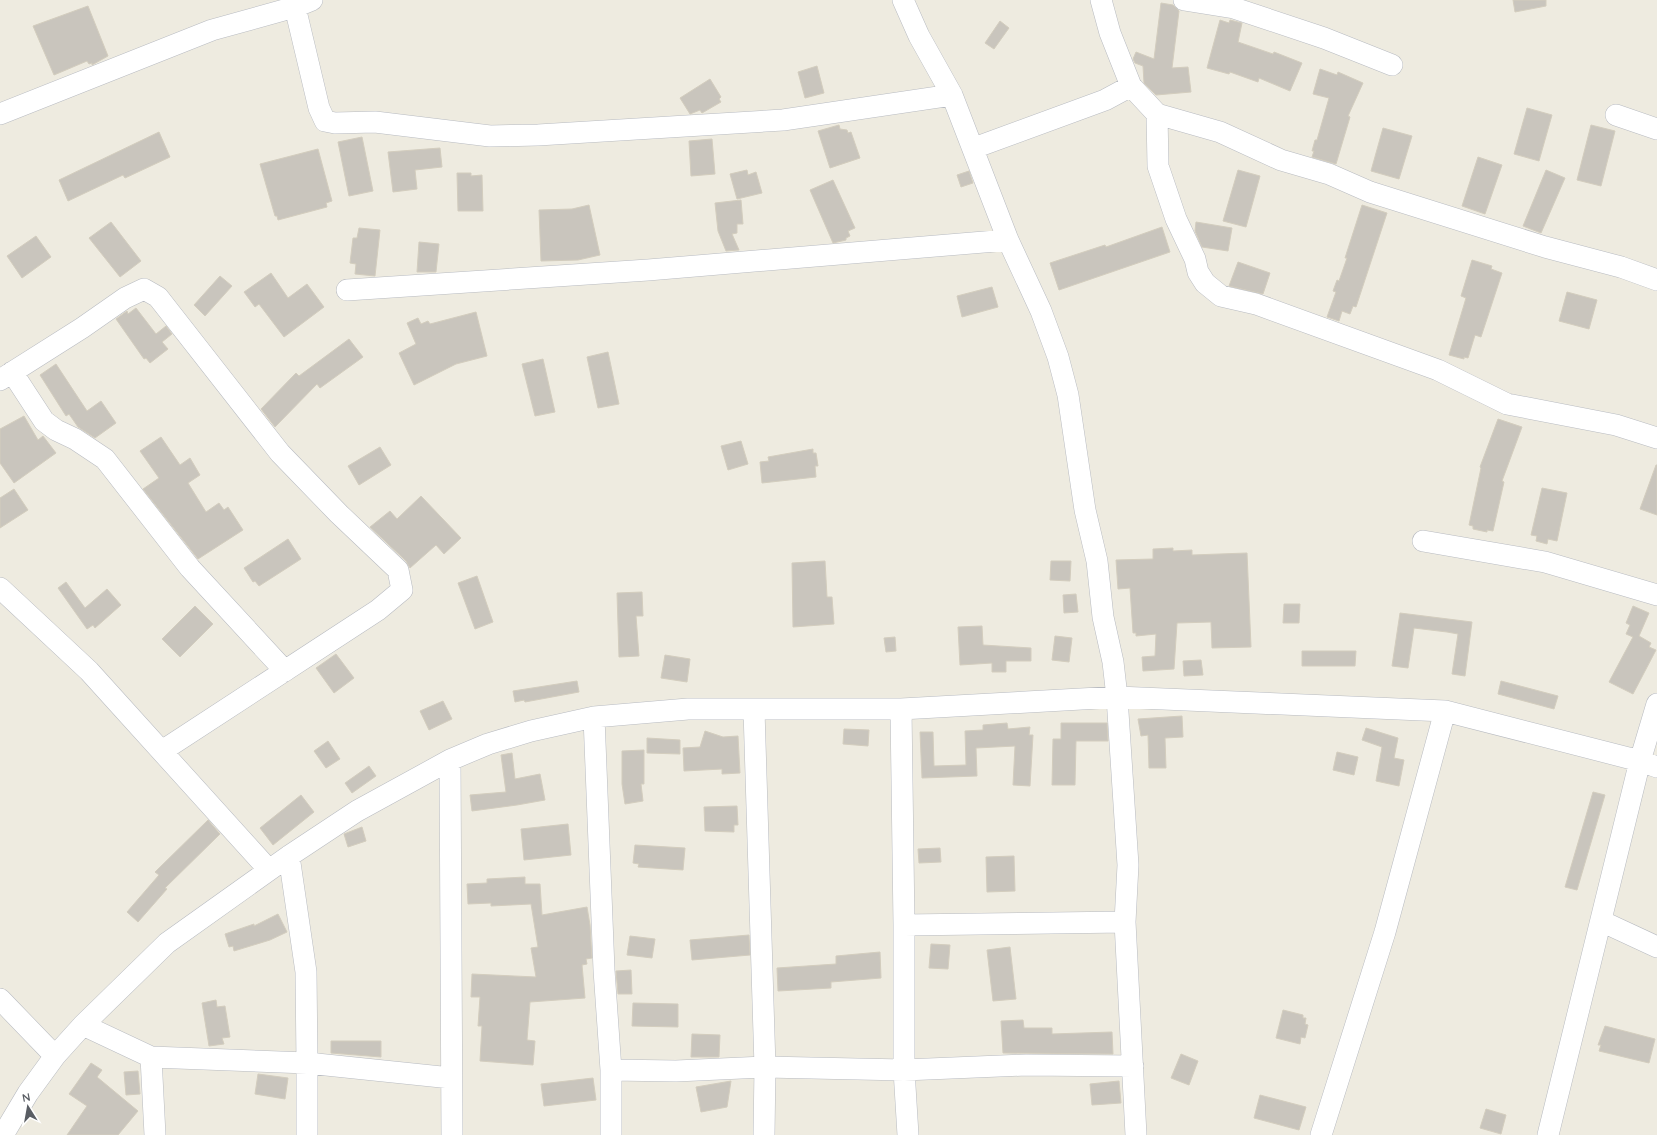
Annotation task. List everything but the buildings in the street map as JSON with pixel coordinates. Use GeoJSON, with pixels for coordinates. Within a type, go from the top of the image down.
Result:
{"type":"FeatureCollection","features":[{"type":"Feature","properties":{"kind":"street"},"geometry":{"type":"LineString","coordinates":[[903,0],[919,36],[952,95],[974,148],[1008,240],[1041,311],[1058,357],[1068,395],[1085,510],[1097,561],[1103,617],[1113,662],[1117,697],[1128,865],[1125,922],[1136,1135]]}},
{"type":"Feature","properties":{"kind":"street"},"geometry":{"type":"LineString","coordinates":[[1101,0],[1110,33],[1131,86],[1157,114],[1220,132],[1281,160],[1329,174],[1370,192],[1545,247],[1621,267],[1657,280]]}},
{"type":"Feature","properties":{"kind":"street"},"geometry":{"type":"LineString","coordinates":[[1184,0],[1234,8],[1324,38],[1392,65]]}},
{"type":"Feature","properties":{"kind":"street"},"geometry":{"type":"LineString","coordinates":[[0,114],[212,30],[304,3],[319,108],[324,121],[335,123],[375,122],[490,136],[538,135],[784,120],[952,95]]}},
{"type":"Feature","properties":{"kind":"street"},"geometry":{"type":"LineString","coordinates":[[974,148],[1105,100],[1131,86]]}},
{"type":"Feature","properties":{"kind":"street"},"geometry":{"type":"LineString","coordinates":[[1157,114],[1158,166],[1176,219],[1195,259],[1198,272],[1205,283],[1221,296],[1256,304],[1438,370],[1507,404],[1616,425],[1657,438]]}},
{"type":"Feature","properties":{"kind":"street"},"geometry":{"type":"LineString","coordinates":[[1616,115],[1657,128]]}},
{"type":"Feature","properties":{"kind":"street"},"geometry":{"type":"LineString","coordinates":[[348,290],[648,270],[1008,240]]}},
{"type":"Feature","properties":{"kind":"street"},"geometry":{"type":"LineString","coordinates":[[162,751],[285,671],[378,610],[402,590],[398,570],[339,514],[280,453],[158,298],[144,290],[125,298],[82,328],[6,376],[44,421],[56,430],[75,439],[105,459],[190,568],[285,671]]}},
{"type":"Feature","properties":{"kind":"street"},"geometry":{"type":"LineString","coordinates":[[1423,541],[1545,562],[1657,595]]}},
{"type":"Feature","properties":{"kind":"street"},"geometry":{"type":"LineString","coordinates":[[2,595],[89,672],[269,870]]}},
{"type":"Feature","properties":{"kind":"street"},"geometry":{"type":"LineString","coordinates":[[3,1135],[28,1092],[55,1056],[83,1025],[168,943],[289,856],[357,811],[450,760],[488,744],[531,731],[594,717],[688,709],[901,709],[1117,697],[1445,711],[1649,764]]}},
{"type":"Feature","properties":{"kind":"street"},"geometry":{"type":"LineString","coordinates":[[1548,1135],[1601,921],[1649,764],[1657,704]]}},
{"type":"Feature","properties":{"kind":"street"},"geometry":{"type":"LineString","coordinates":[[901,709],[904,925],[904,1070],[908,1135]]}},
{"type":"Feature","properties":{"kind":"street"},"geometry":{"type":"LineString","coordinates":[[754,710],[765,1067],[764,1135]]}},
{"type":"Feature","properties":{"kind":"street"},"geometry":{"type":"LineString","coordinates":[[1321,1135],[1385,932],[1445,711]]}},
{"type":"Feature","properties":{"kind":"street"},"geometry":{"type":"LineString","coordinates":[[594,717],[604,970],[611,1070],[611,1135]]}},
{"type":"Feature","properties":{"kind":"street"},"geometry":{"type":"LineString","coordinates":[[450,760],[452,1135]]}},
{"type":"Feature","properties":{"kind":"street"},"geometry":{"type":"LineString","coordinates":[[289,856],[306,972],[307,1135]]}},
{"type":"Feature","properties":{"kind":"street"},"geometry":{"type":"LineString","coordinates":[[1601,921],[1657,947]]}},
{"type":"Feature","properties":{"kind":"street"},"geometry":{"type":"LineString","coordinates":[[904,925],[1125,922]]}},
{"type":"Feature","properties":{"kind":"street"},"geometry":{"type":"LineString","coordinates":[[0,999],[55,1056]]}},
{"type":"Feature","properties":{"kind":"street"},"geometry":{"type":"LineString","coordinates":[[83,1025],[151,1057],[307,1063],[451,1078]]}},
{"type":"Feature","properties":{"kind":"street"},"geometry":{"type":"LineString","coordinates":[[151,1057],[155,1135]]}},
{"type":"Feature","properties":{"kind":"street"},"geometry":{"type":"LineString","coordinates":[[611,1070],[676,1071],[765,1067],[904,1070],[1026,1065],[1133,1066]]}}]}
